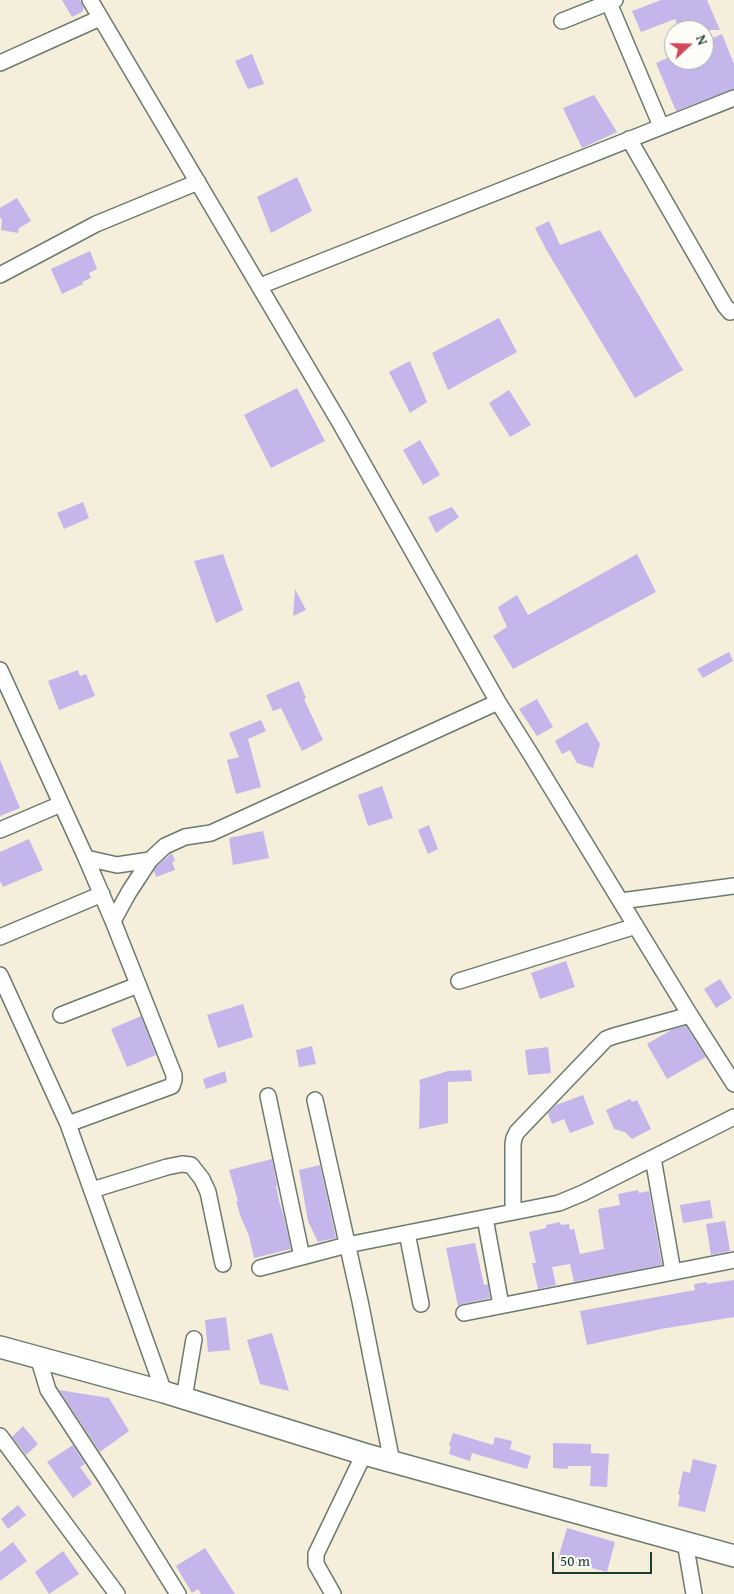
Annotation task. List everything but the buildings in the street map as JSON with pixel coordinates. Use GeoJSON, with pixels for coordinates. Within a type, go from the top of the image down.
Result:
{"type":"FeatureCollection","features":[{"type":"Feature","properties":{"kind":"main road"},"geometry":{"type":"LineString","coordinates":[[0,1347],[174,1395],[392,1462],[734,1556]]}},
{"type":"Feature","properties":{"kind":"street"},"geometry":{"type":"LineString","coordinates":[[90,0],[260,286],[498,702],[734,1084]]}},
{"type":"Feature","properties":{"kind":"street"},"geometry":{"type":"LineString","coordinates":[[562,21],[612,1],[660,126]]}},
{"type":"Feature","properties":{"kind":"street"},"geometry":{"type":"LineString","coordinates":[[0,63],[100,18]]}},
{"type":"Feature","properties":{"kind":"street"},"geometry":{"type":"LineString","coordinates":[[260,286],[734,98]]}},
{"type":"Feature","properties":{"kind":"street"},"geometry":{"type":"LineString","coordinates":[[628,139],[725,306],[730,312],[734,311]]}},
{"type":"Feature","properties":{"kind":"street"},"geometry":{"type":"LineString","coordinates":[[0,274],[96,224],[198,182]]}},
{"type":"Feature","properties":{"kind":"street"},"geometry":{"type":"LineString","coordinates":[[0,670],[102,894],[174,1075],[172,1086],[68,1124]]}},
{"type":"Feature","properties":{"kind":"street"},"geometry":{"type":"LineString","coordinates":[[113,921],[150,860],[165,846],[185,837],[211,833],[498,702]]}},
{"type":"Feature","properties":{"kind":"street"},"geometry":{"type":"LineString","coordinates":[[0,830],[61,804]]}},
{"type":"Feature","properties":{"kind":"street"},"geometry":{"type":"LineString","coordinates":[[86,858],[118,865],[150,860]]}},
{"type":"Feature","properties":{"kind":"street"},"geometry":{"type":"LineString","coordinates":[[621,901],[734,886]]}},
{"type":"Feature","properties":{"kind":"street"},"geometry":{"type":"LineString","coordinates":[[0,937],[102,894]]}},
{"type":"Feature","properties":{"kind":"street"},"geometry":{"type":"LineString","coordinates":[[458,981],[636,926]]}},
{"type":"Feature","properties":{"kind":"street"},"geometry":{"type":"LineString","coordinates":[[0,975],[68,1124],[92,1190],[174,1395]]}},
{"type":"Feature","properties":{"kind":"street"},"geometry":{"type":"LineString","coordinates":[[62,1015],[138,985]]}},
{"type":"Feature","properties":{"kind":"street"},"geometry":{"type":"LineString","coordinates":[[513,1212],[513,1144],[517,1132],[606,1039],[690,1015]]}},
{"type":"Feature","properties":{"kind":"street"},"geometry":{"type":"LineString","coordinates":[[268,1096],[302,1257]]}},
{"type":"Feature","properties":{"kind":"street"},"geometry":{"type":"LineString","coordinates":[[314,1100],[360,1301],[392,1462]]}},
{"type":"Feature","properties":{"kind":"street"},"geometry":{"type":"LineString","coordinates":[[260,1268],[347,1245],[559,1203],[734,1117]]}},
{"type":"Feature","properties":{"kind":"street"},"geometry":{"type":"LineString","coordinates":[[653,1158],[673,1272]]}},
{"type":"Feature","properties":{"kind":"street"},"geometry":{"type":"LineString","coordinates":[[92,1190],[168,1167],[182,1164],[191,1165],[202,1179],[208,1192],[224,1264]]}},
{"type":"Feature","properties":{"kind":"street"},"geometry":{"type":"LineString","coordinates":[[485,1218],[501,1306]]}},
{"type":"Feature","properties":{"kind":"street"},"geometry":{"type":"LineString","coordinates":[[407,1233],[421,1304]]}},
{"type":"Feature","properties":{"kind":"street"},"geometry":{"type":"LineString","coordinates":[[464,1313],[734,1260]]}},
{"type":"Feature","properties":{"kind":"street"},"geometry":{"type":"LineString","coordinates":[[174,1395],[194,1339]]}},
{"type":"Feature","properties":{"kind":"street"},"geometry":{"type":"LineString","coordinates":[[38,1357],[48,1390],[178,1594]]}},
{"type":"Feature","properties":{"kind":"street"},"geometry":{"type":"LineString","coordinates":[[0,1436],[117,1594]]}},
{"type":"Feature","properties":{"kind":"street"},"geometry":{"type":"LineString","coordinates":[[333,1594],[316,1564],[316,1554],[364,1454]]}},
{"type":"Feature","properties":{"kind":"street"},"geometry":{"type":"LineString","coordinates":[[685,1542],[694,1594]]}}]}
